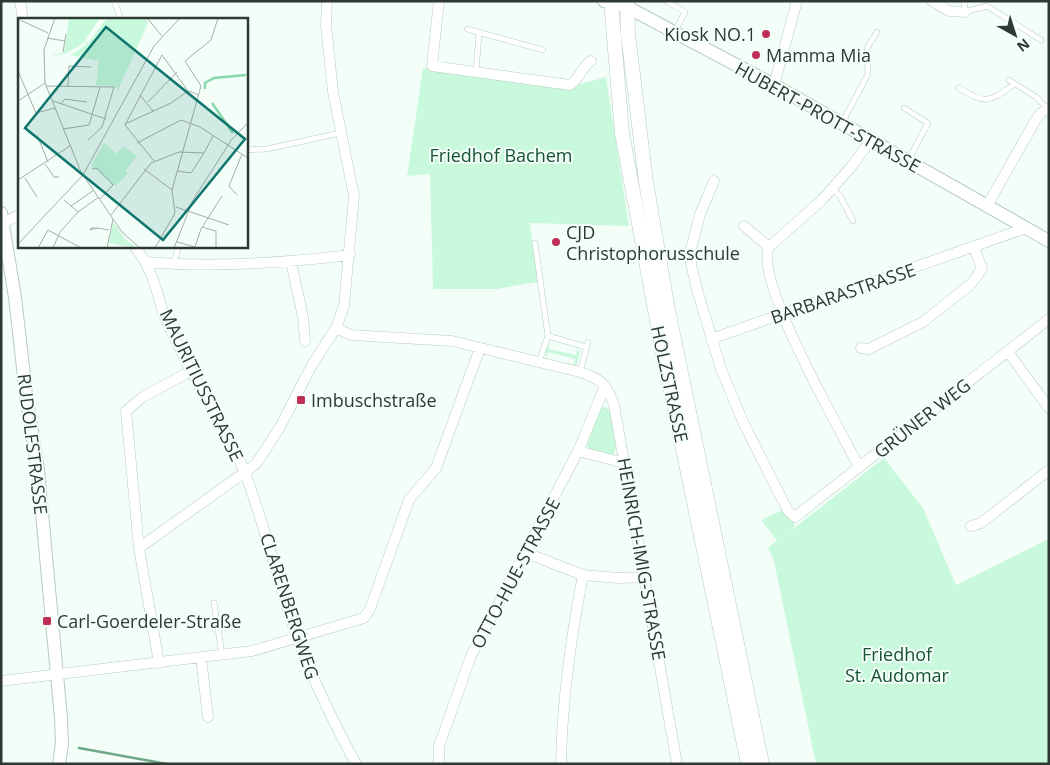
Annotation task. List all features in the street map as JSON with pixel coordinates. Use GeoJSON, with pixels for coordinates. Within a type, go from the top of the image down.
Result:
{"type":"FeatureCollection","features":[{"type":"Feature","properties":{"kind":"main road","name":"HOLZSTRASSE"},"geometry":{"type":"LineString","coordinates":[[609,2],[626,152],[661,338],[748,764]]}},
{"type":"Feature","properties":{"kind":"main road","name":"HOLZSTRASSE"},"geometry":{"type":"LineString","coordinates":[[627,4],[628,34],[646,182],[668,310],[762,764]]}},
{"type":"Feature","properties":{"kind":"street"},"geometry":{"type":"LineString","coordinates":[[20,1],[23,18]]}},
{"type":"Feature","properties":{"kind":"street"},"geometry":{"type":"LineString","coordinates":[[139,548],[256,464],[280,427],[312,365],[336,328],[344,306],[354,196],[333,92],[326,25],[327,1]]}},
{"type":"Feature","properties":{"kind":"street"},"geometry":{"type":"LineString","coordinates":[[439,1],[432,66],[570,84],[576,82],[584,65],[592,61]]}},
{"type":"Feature","properties":{"kind":"street"},"geometry":{"type":"LineString","coordinates":[[774,85],[797,1]]}},
{"type":"Feature","properties":{"kind":"street"},"geometry":{"type":"LineString","coordinates":[[932,1],[948,11],[965,12]]}},
{"type":"Feature","properties":{"kind":"street","name":"HUBERT-PROTT-STRASSE"},"geometry":{"type":"LineString","coordinates":[[609,2],[627,4],[674,32],[842,123],[1049,241]]}},
{"type":"Feature","properties":{"kind":"street"},"geometry":{"type":"LineString","coordinates":[[986,206],[1035,121],[1048,108]]}},
{"type":"Feature","properties":{"kind":"street"},"geometry":{"type":"LineString","coordinates":[[859,467],[782,314],[766,264],[766,254],[769,247],[832,189],[871,140]]}},
{"type":"Feature","properties":{"kind":"street"},"geometry":{"type":"LineString","coordinates":[[711,339],[698,293],[691,250],[700,214],[714,181]]}},
{"type":"Feature","properties":{"kind":"street"},"geometry":{"type":"LineString","coordinates":[[2,220],[18,215]]}},
{"type":"Feature","properties":{"kind":"street","name":"RUDOLFSTRASSE"},"geometry":{"type":"LineString","coordinates":[[2,220],[15,297],[26,394],[38,470],[62,744],[59,764]]}},
{"type":"Feature","properties":{"kind":"street"},"geometry":{"type":"LineString","coordinates":[[744,226],[769,247]]}},
{"type":"Feature","properties":{"kind":"street","name":"BARBARASTRASSE"},"geometry":{"type":"LineString","coordinates":[[711,339],[1026,228]]}},
{"type":"Feature","properties":{"kind":"street"},"geometry":{"type":"LineString","coordinates":[[861,348],[869,348],[923,322],[971,284],[982,269],[974,247]]}},
{"type":"Feature","properties":{"kind":"street","name":"MAURITIUSSTRASSE"},"geometry":{"type":"LineString","coordinates":[[136,248],[146,262],[153,277],[165,316],[191,371],[223,422],[244,471]]}},
{"type":"Feature","properties":{"kind":"street"},"geometry":{"type":"LineString","coordinates":[[146,262],[172,264],[291,262],[350,255]]}},
{"type":"Feature","properties":{"kind":"street"},"geometry":{"type":"LineString","coordinates":[[291,262],[303,317],[305,342]]}},
{"type":"Feature","properties":{"kind":"street"},"geometry":{"type":"LineString","coordinates":[[303,317],[313,326]]}},
{"type":"Feature","properties":{"kind":"street","name":"GRÜNER WEG"},"geometry":{"type":"LineString","coordinates":[[711,339],[721,369],[744,424],[788,511],[795,517],[1049,319]]}},
{"type":"Feature","properties":{"kind":"street"},"geometry":{"type":"LineString","coordinates":[[336,328],[350,335],[441,339],[580,372],[597,378],[605,386]]}},
{"type":"Feature","properties":{"kind":"street"},"geometry":{"type":"LineString","coordinates":[[1,681],[252,652],[358,620],[368,614],[409,500],[436,468],[480,348]]}},
{"type":"Feature","properties":{"kind":"street"},"geometry":{"type":"LineString","coordinates":[[1008,352],[1049,408]]}},
{"type":"Feature","properties":{"kind":"street"},"geometry":{"type":"LineString","coordinates":[[160,663],[139,548],[126,411],[144,396],[191,371]]}},
{"type":"Feature","properties":{"kind":"street","name":"OTTO-HUE-STRASSE"},"geometry":{"type":"LineString","coordinates":[[439,764],[439,746],[472,656],[497,604],[526,553],[578,451],[605,386]]}},
{"type":"Feature","properties":{"kind":"street","name":"HEINRICH-IMIG-STRASSE"},"geometry":{"type":"LineString","coordinates":[[605,386],[614,405],[678,764]]}},
{"type":"Feature","properties":{"kind":"street"},"geometry":{"type":"LineString","coordinates":[[578,451],[624,463]]}},
{"type":"Feature","properties":{"kind":"street"},"geometry":{"type":"LineString","coordinates":[[971,526],[981,522],[1049,470]]}},
{"type":"Feature","properties":{"kind":"street","name":"CLARENBERGWEG"},"geometry":{"type":"LineString","coordinates":[[244,471],[266,530],[297,638],[326,709],[356,764]]}},
{"type":"Feature","properties":{"kind":"street"},"geometry":{"type":"LineString","coordinates":[[526,553],[583,574],[618,578],[646,577]]}},
{"type":"Feature","properties":{"kind":"street"},"geometry":{"type":"LineString","coordinates":[[561,764],[570,642],[583,574]]}},
{"type":"Feature","properties":{"kind":"street"},"geometry":{"type":"LineString","coordinates":[[201,658],[208,717]]}},
{"type":"Feature","properties":{"kind":"lane"},"geometry":{"type":"LineString","coordinates":[[114,1],[121,18]]}},
{"type":"Feature","properties":{"kind":"lane"},"geometry":{"type":"LineString","coordinates":[[666,1],[685,12],[674,32]]}},
{"type":"Feature","properties":{"kind":"lane"},"geometry":{"type":"LineString","coordinates":[[964,1],[965,12],[987,6],[1041,40]]}},
{"type":"Feature","properties":{"kind":"lane"},"geometry":{"type":"LineString","coordinates":[[467,30],[543,50]]}},
{"type":"Feature","properties":{"kind":"lane"},"geometry":{"type":"LineString","coordinates":[[842,123],[868,74],[867,48],[877,32]]}},
{"type":"Feature","properties":{"kind":"lane"},"geometry":{"type":"LineString","coordinates":[[476,72],[479,33]]}},
{"type":"Feature","properties":{"kind":"lane"},"geometry":{"type":"LineString","coordinates":[[1009,80],[1036,97],[1048,108]]}},
{"type":"Feature","properties":{"kind":"lane"},"geometry":{"type":"LineString","coordinates":[[959,88],[979,100],[987,100],[1015,84]]}},
{"type":"Feature","properties":{"kind":"lane"},"geometry":{"type":"LineString","coordinates":[[904,108],[928,123],[908,161]]}},
{"type":"Feature","properties":{"kind":"lane"},"geometry":{"type":"LineString","coordinates":[[248,150],[267,149],[340,133]]}},
{"type":"Feature","properties":{"kind":"lane"},"geometry":{"type":"LineString","coordinates":[[832,189],[840,196],[853,221]]}},
{"type":"Feature","properties":{"kind":"lane"},"geometry":{"type":"LineString","coordinates":[[535,243],[548,336],[539,362]]}},
{"type":"Feature","properties":{"kind":"lane"},"geometry":{"type":"LineString","coordinates":[[172,264],[178,248]]}},
{"type":"Feature","properties":{"kind":"lane"},"geometry":{"type":"LineString","coordinates":[[548,336],[587,345],[580,372]]}},
{"type":"Feature","properties":{"kind":"lane"},"geometry":{"type":"LineString","coordinates":[[214,603],[222,655]]}},
{"type":"Feature","properties":{"kind":"green space","name":"Friedhof Bachem"},"geometry":{"type":"Polygon","coordinates":[[[423,68],[566,88],[606,77],[629,226],[530,223],[538,282],[497,289],[433,289],[430,174],[407,176],[423,68]]]}},
{"type":"Feature","properties":{"kind":"green space"},"geometry":{"type":"Polygon","coordinates":[[[551,342],[549,349],[576,355],[578,349],[580,351],[577,364],[573,366],[575,359],[548,352],[546,359],[546,350],[551,342]]]}},
{"type":"Feature","properties":{"kind":"green space"},"geometry":{"type":"Polygon","coordinates":[[[603,407],[610,411],[616,448],[613,455],[590,450],[587,446],[599,410],[603,407]]]}},
{"type":"Feature","properties":{"kind":"green space","name":"Friedhof St. Audomar"},"geometry":{"type":"Polygon","coordinates":[[[884,458],[923,508],[956,585],[1049,539],[1049,764],[816,764],[774,561],[768,548],[777,540],[761,520],[785,509],[795,526],[789,532],[884,458]]]}},
{"type":"Feature","properties":{"kind":"waterway"},"geometry":{"type":"LineString","coordinates":[[79,748],[167,764]]}},
{"type":"Feature","properties":{"kind":"place","name":"Kiosk NO.1"},"geometry":{"type":"Point","coordinates":[766,34]}},
{"type":"Feature","properties":{"kind":"place","name":"Mamma Mia"},"geometry":{"type":"Point","coordinates":[756,55]}},
{"type":"Feature","properties":{"kind":"place","name":"CJD Christophorusschule"},"geometry":{"type":"Point","coordinates":[556,242]}},
{"type":"Feature","properties":{"kind":"place","name":"Imbuschstraße"},"geometry":{"type":"Point","coordinates":[301,400]}},
{"type":"Feature","properties":{"kind":"place","name":"Carl-Goerdeler-Straße"},"geometry":{"type":"Point","coordinates":[47,621]}}]}
